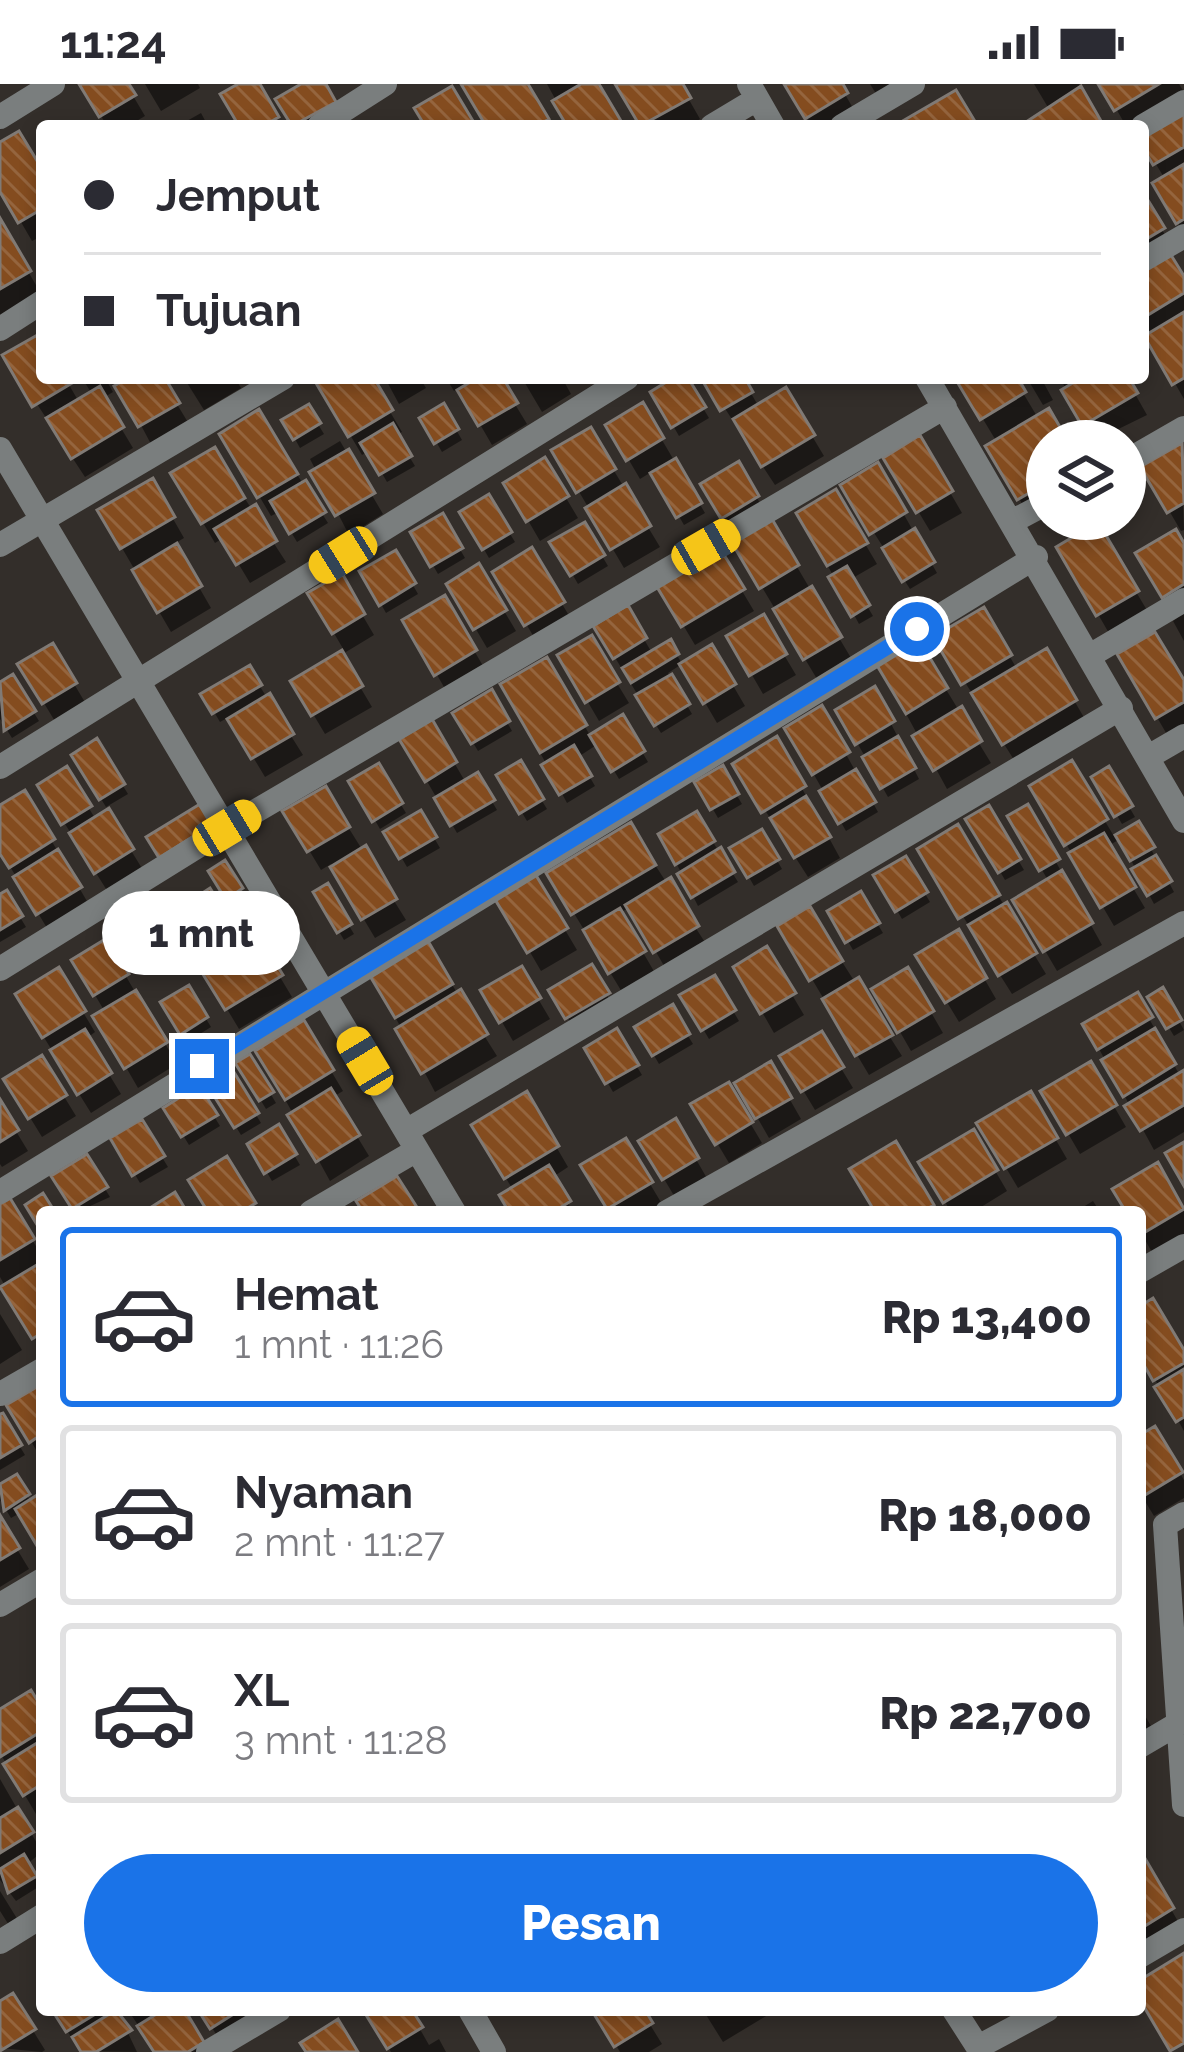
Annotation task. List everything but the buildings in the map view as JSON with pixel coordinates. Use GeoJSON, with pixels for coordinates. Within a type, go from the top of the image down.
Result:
{"type":"FeatureCollection","features":[{"type":"Feature","properties":{"kind":"street"},"geometry":{"type":"LineString","coordinates":[[0,117],[53,84]]}},
{"type":"Feature","properties":{"kind":"street"},"geometry":{"type":"LineString","coordinates":[[328,120],[385,84]]}},
{"type":"Feature","properties":{"kind":"street"},"geometry":{"type":"LineString","coordinates":[[852,120],[913,84]]}},
{"type":"Feature","properties":{"kind":"street"},"geometry":{"type":"LineString","coordinates":[[719,120],[753,92],[769,120]]}},
{"type":"Feature","properties":{"kind":"street"},"geometry":{"type":"LineString","coordinates":[[1149,122],[1184,102]]}},
{"type":"Feature","properties":{"kind":"street"},"geometry":{"type":"LineString","coordinates":[[1149,256],[1184,236]]}},
{"type":"Feature","properties":{"kind":"street"},"geometry":{"type":"LineString","coordinates":[[0,329],[36,306]]}},
{"type":"Feature","properties":{"kind":"street"},"geometry":{"type":"LineString","coordinates":[[0,545],[273,384]]}},
{"type":"Feature","properties":{"kind":"street"},"geometry":{"type":"LineString","coordinates":[[0,766],[617,384]]}},
{"type":"Feature","properties":{"kind":"street"},"geometry":{"type":"LineString","coordinates":[[0,969],[937,387],[1184,821]]}},
{"type":"Feature","properties":{"kind":"street"},"geometry":{"type":"LineString","coordinates":[[1146,450],[1184,428]]}},
{"type":"Feature","properties":{"kind":"street"},"geometry":{"type":"LineString","coordinates":[[0,449],[450,1206]]}},
{"type":"Feature","properties":{"kind":"street"},"geometry":{"type":"LineString","coordinates":[[1015,520],[1026,514]]}},
{"type":"Feature","properties":{"kind":"street"},"geometry":{"type":"LineString","coordinates":[[0,1192],[1036,557]]}},
{"type":"Feature","properties":{"kind":"street"},"geometry":{"type":"LineString","coordinates":[[1091,655],[1184,599]]}},
{"type":"Feature","properties":{"kind":"street"},"geometry":{"type":"LineString","coordinates":[[320,1206],[412,1141],[1121,708]]}},
{"type":"Feature","properties":{"kind":"street"},"geometry":{"type":"LineString","coordinates":[[1148,757],[1184,736]]}},
{"type":"Feature","properties":{"kind":"street"},"geometry":{"type":"LineString","coordinates":[[678,1206],[1184,923]]}},
{"type":"Feature","properties":{"kind":"street"},"geometry":{"type":"LineString","coordinates":[[1146,1268],[1184,1246]]}},
{"type":"Feature","properties":{"kind":"street"},"geometry":{"type":"LineString","coordinates":[[0,1394],[36,1373]]}},
{"type":"Feature","properties":{"kind":"street"},"geometry":{"type":"LineString","coordinates":[[1146,1535],[1174,1519],[1184,1805]]}},
{"type":"Feature","properties":{"kind":"street"},"geometry":{"type":"LineString","coordinates":[[0,1605],[36,1584]]}},
{"type":"Feature","properties":{"kind":"street"},"geometry":{"type":"LineString","coordinates":[[1146,1742],[1178,1723]]}},
{"type":"Feature","properties":{"kind":"street"},"geometry":{"type":"LineString","coordinates":[[0,1942],[36,1920]]}},
{"type":"Feature","properties":{"kind":"street"},"geometry":{"type":"LineString","coordinates":[[1146,1952],[1184,1930]]}},
{"type":"Feature","properties":{"kind":"street"},"geometry":{"type":"LineString","coordinates":[[208,2052],[269,2016]]}},
{"type":"Feature","properties":{"kind":"street"},"geometry":{"type":"LineString","coordinates":[[473,2016],[494,2052]]}},
{"type":"Feature","properties":{"kind":"street"},"geometry":{"type":"LineString","coordinates":[[958,2016],[979,2050],[1037,2016]]}},
{"type":"Feature","properties":{"kind":"route"},"geometry":{"type":"LineString","coordinates":[[202,1066],[917,629]]}}]}
